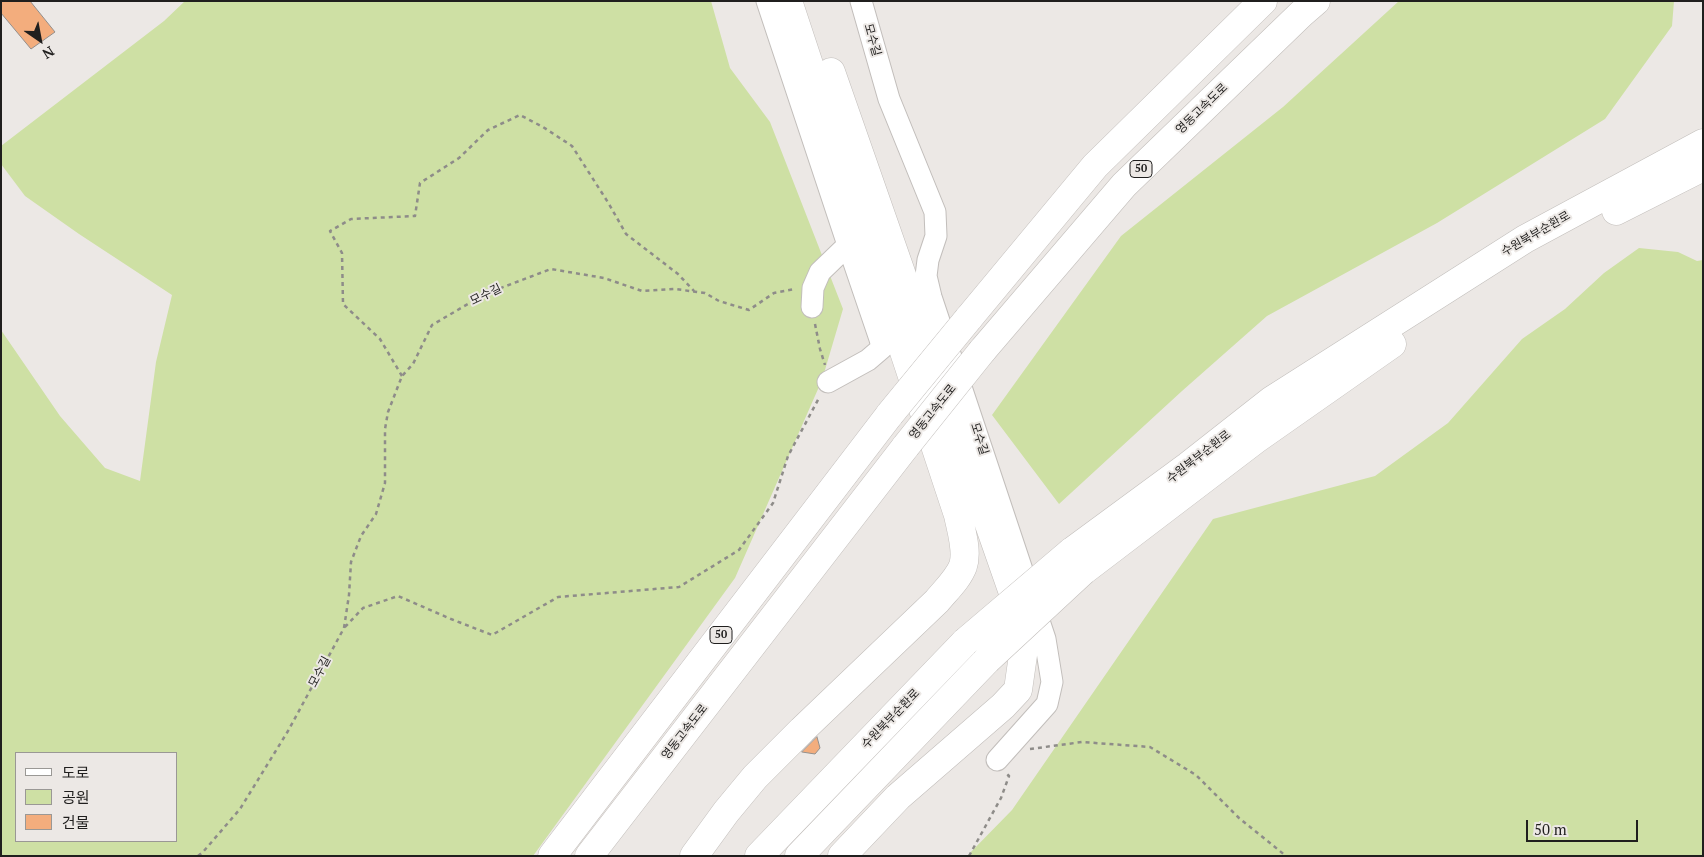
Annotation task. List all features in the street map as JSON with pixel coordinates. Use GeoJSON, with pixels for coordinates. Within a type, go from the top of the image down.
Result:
{"type":"FeatureCollection","features":[{"type":"Feature","properties":{"kind":"highway"},"geometry":{"type":"LineString","coordinates":[[694,856],[726,812],[755,777],[937,601],[953,582],[963,566],[964,547],[958,515],[788,1]]}},
{"type":"Feature","properties":{"kind":"highway"},"geometry":{"type":"LineString","coordinates":[[806,1],[1026,634],[1018,690],[1003,706],[898,797],[842,856]]}},
{"type":"Feature","properties":{"kind":"highway","name":"50"},"geometry":{"type":"LineString","coordinates":[[552,856],[890,414],[1095,166],[1263,1]]}},
{"type":"Feature","properties":{"kind":"highway","name":"영동고속도로"},"geometry":{"type":"LineString","coordinates":[[589,856],[906,446],[982,351],[1124,185],[1316,1]]}},
{"type":"Feature","properties":{"kind":"highway","name":"수원북부순환로"},"geometry":{"type":"LineString","coordinates":[[799,856],[987,660],[1077,562],[1188,466],[1272,400],[1525,239],[1703,143]]}},
{"type":"Feature","properties":{"kind":"highway","name":"수원북부순환로"},"geometry":{"type":"LineString","coordinates":[[760,856],[965,642],[1077,562],[1196,483],[1399,338],[1509,270],[1638,198],[1703,166]]}},
{"type":"Feature","properties":{"kind":"street"},"geometry":{"type":"LineString","coordinates":[[767,1],[882,348],[868,360],[828,382]]}},
{"type":"Feature","properties":{"kind":"street","name":"모수길"},"geometry":{"type":"LineString","coordinates":[[861,1],[889,99],[935,212],[936,236],[928,260],[926,276],[931,297],[1045,639],[1052,682],[1047,704],[997,760]]}},
{"type":"Feature","properties":{"kind":"street"},"geometry":{"type":"LineString","coordinates":[[812,297],[820,272],[848,245]]}},
{"type":"Feature","properties":{"kind":"path"},"geometry":{"type":"LineString","coordinates":[[402,376],[380,339],[344,304],[342,253],[330,232],[351,219],[415,216],[420,183],[459,158],[488,130],[520,115],[572,146],[626,234],[678,274],[695,291]]}},
{"type":"Feature","properties":{"kind":"path","name":"모수길"},"geometry":{"type":"LineString","coordinates":[[198,856],[240,809],[288,731],[344,628],[349,595],[350,562],[361,536],[376,514],[385,483],[385,429],[388,412],[402,376],[413,364],[432,325],[485,294],[551,269],[604,278],[642,291],[675,289],[705,293],[718,301],[749,310],[774,294],[799,288],[812,297]]}},
{"type":"Feature","properties":{"kind":"path"},"geometry":{"type":"LineString","coordinates":[[344,628],[363,608],[398,596],[492,635],[558,597],[680,587],[739,550],[773,503],[788,456],[828,382],[812,297]]}},
{"type":"Feature","properties":{"kind":"path"},"geometry":{"type":"LineString","coordinates":[[969,856],[1001,798],[1009,776],[997,760],[1031,749],[1082,742],[1150,747],[1196,775],[1240,818],[1286,856]]}},
{"type":"Feature","properties":{"kind":"green space"},"geometry":{"type":"Polygon","coordinates":[[[185,1],[711,1],[730,68],[770,122],[843,309],[822,380],[735,578],[533,856],[1,856],[1,330],[60,416],[105,468],[140,481],[156,362],[172,295],[25,196],[1,164],[1,146],[164,21],[185,1]]]}},
{"type":"Feature","properties":{"kind":"green space"},"geometry":{"type":"Polygon","coordinates":[[[1399,1],[1674,1],[1672,26],[1605,119],[1437,223],[1267,316],[1059,504],[992,415],[1121,236],[1283,107],[1399,1]]]}},
{"type":"Feature","properties":{"kind":"green space"},"geometry":{"type":"Polygon","coordinates":[[[1639,248],[1678,252],[1697,261],[1703,260],[1703,856],[967,856],[1012,810],[1213,519],[1375,476],[1448,423],[1522,339],[1565,309],[1604,273],[1639,248]]]}},
{"type":"Feature","properties":{"kind":"building"},"geometry":{"type":"Polygon","coordinates":[[[1,1],[30,1],[55,32],[31,49],[1,13],[1,1]]]}},
{"type":"Feature","properties":{"kind":"building"},"geometry":{"type":"Polygon","coordinates":[[[817,737],[820,748],[815,754],[802,752],[817,737]]]}}]}
